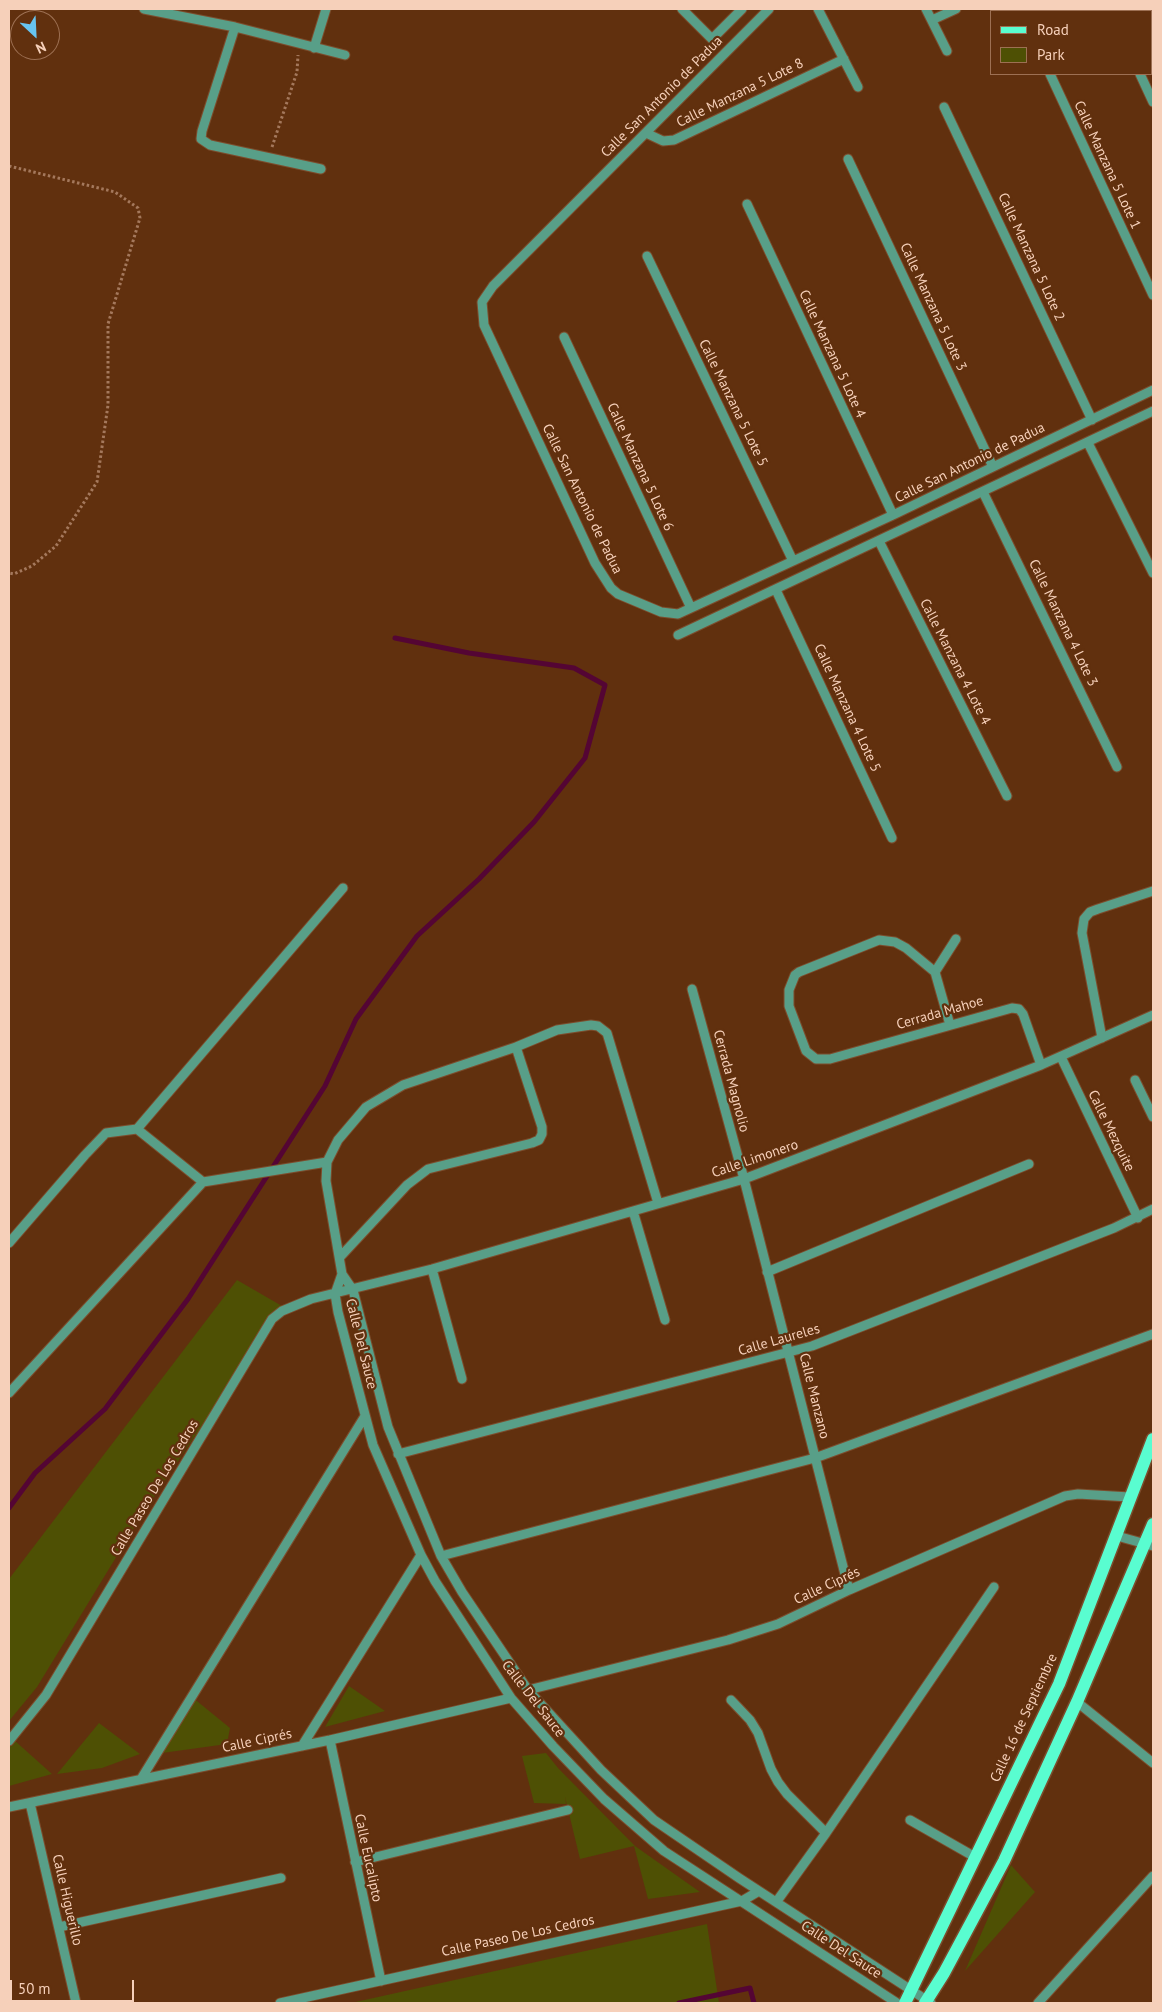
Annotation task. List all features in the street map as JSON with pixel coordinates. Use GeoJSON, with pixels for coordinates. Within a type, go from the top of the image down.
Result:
{"type":"FeatureCollection","features":[{"type":"Feature","properties":{"kind":"main road","name":"Calle 16 de Septiembre"},"geometry":{"type":"LineString","coordinates":[[905,2003],[1059,1684],[1153,1439]]}},
{"type":"Feature","properties":{"kind":"main road"},"geometry":{"type":"LineString","coordinates":[[928,2002],[1004,1861],[1150,1545],[1153,1524]]}},
{"type":"Feature","properties":{"kind":"street"},"geometry":{"type":"LineString","coordinates":[[144,9],[163,11],[235,27],[345,55]]}},
{"type":"Feature","properties":{"kind":"street"},"geometry":{"type":"LineString","coordinates":[[314,48],[326,9]]}},
{"type":"Feature","properties":{"kind":"street"},"geometry":{"type":"LineString","coordinates":[[682,9],[712,39],[742,9]]}},
{"type":"Feature","properties":{"kind":"street","name":"Calle San Antonio de Padua"},"geometry":{"type":"LineString","coordinates":[[769,9],[493,286],[482,302],[484,324],[606,583],[618,594],[670,614],[678,614],[893,515],[1153,390]]}},
{"type":"Feature","properties":{"kind":"street"},"geometry":{"type":"LineString","coordinates":[[818,9],[858,88]]}},
{"type":"Feature","properties":{"kind":"street"},"geometry":{"type":"LineString","coordinates":[[926,9],[947,51]]}},
{"type":"Feature","properties":{"kind":"street"},"geometry":{"type":"LineString","coordinates":[[932,20],[956,9]]}},
{"type":"Feature","properties":{"kind":"street"},"geometry":{"type":"LineString","coordinates":[[235,27],[202,131],[202,139],[210,145],[322,169]]}},
{"type":"Feature","properties":{"kind":"street","name":"Calle Manzana 5 Lote 8"},"geometry":{"type":"LineString","coordinates":[[646,133],[663,141],[674,140],[844,59]]}},
{"type":"Feature","properties":{"kind":"street","name":"Calle Manzana 5 Lote 1"},"geometry":{"type":"LineString","coordinates":[[1050,75],[1153,295]]}},
{"type":"Feature","properties":{"kind":"street"},"geometry":{"type":"LineString","coordinates":[[1140,75],[1153,102]]}},
{"type":"Feature","properties":{"kind":"street","name":"Calle Manzana 5 Lote 2"},"geometry":{"type":"LineString","coordinates":[[944,107],[1092,420]]}},
{"type":"Feature","properties":{"kind":"street","name":"Calle Manzana 5 Lote 3"},"geometry":{"type":"LineString","coordinates":[[848,159],[993,467]]}},
{"type":"Feature","properties":{"kind":"street","name":"Calle Manzana 5 Lote 4"},"geometry":{"type":"LineString","coordinates":[[747,204],[893,515]]}},
{"type":"Feature","properties":{"kind":"street","name":"Calle Manzana 5 Lote 5"},"geometry":{"type":"LineString","coordinates":[[647,256],[793,561]]}},
{"type":"Feature","properties":{"kind":"street","name":"Calle Manzana 5 Lote 6"},"geometry":{"type":"LineString","coordinates":[[564,337],[691,608]]}},
{"type":"Feature","properties":{"kind":"street"},"geometry":{"type":"LineString","coordinates":[[678,635],[1153,411]]}},
{"type":"Feature","properties":{"kind":"street"},"geometry":{"type":"LineString","coordinates":[[1088,443],[1153,573]]}},
{"type":"Feature","properties":{"kind":"street","name":"Calle Manzana 4 Lote 3"},"geometry":{"type":"LineString","coordinates":[[983,492],[1117,766]]}},
{"type":"Feature","properties":{"kind":"street","name":"Calle Manzana 4 Lote 4"},"geometry":{"type":"LineString","coordinates":[[879,541],[1006,796]]}},
{"type":"Feature","properties":{"kind":"street","name":"Calle Manzana 4 Lote 5"},"geometry":{"type":"LineString","coordinates":[[776,590],[892,838]]}},
{"type":"Feature","properties":{"kind":"street"},"geometry":{"type":"LineString","coordinates":[[9,1242],[106,1133],[137,1129],[343,888]]}},
{"type":"Feature","properties":{"kind":"street"},"geometry":{"type":"LineString","coordinates":[[1102,1038],[1082,933],[1084,919],[1090,912],[1153,891]]}},
{"type":"Feature","properties":{"kind":"street"},"geometry":{"type":"LineString","coordinates":[[950,1025],[935,972],[956,939]]}},
{"type":"Feature","properties":{"kind":"street","name":"Cerrada Mahoe"},"geometry":{"type":"LineString","coordinates":[[935,972],[906,948],[895,942],[879,940],[799,972],[794,976],[789,990],[789,1006],[806,1051],[811,1056],[821,1060],[830,1059],[1012,1008],[1019,1009],[1024,1014],[1041,1064]]}},
{"type":"Feature","properties":{"kind":"street","name":"Cerrada Magnolio"},"geometry":{"type":"LineString","coordinates":[[692,989],[744,1179]]}},
{"type":"Feature","properties":{"kind":"street","name":"Calle Limonero"},"geometry":{"type":"LineString","coordinates":[[353,1290],[744,1179],[1060,1057],[1153,1015]]}},
{"type":"Feature","properties":{"kind":"street","name":"Calle Del Sauce"},"geometry":{"type":"LineString","coordinates":[[658,1204],[607,1033],[603,1029],[591,1025],[557,1030],[516,1047],[403,1085],[366,1107],[338,1140],[327,1162],[326,1181],[342,1274],[335,1294],[338,1312],[373,1445],[420,1555],[434,1581],[511,1698],[597,1793],[664,1850],[896,2003]]}},
{"type":"Feature","properties":{"kind":"street"},"geometry":{"type":"LineString","coordinates":[[340,1257],[407,1185],[428,1169],[539,1140],[542,1134],[542,1127],[516,1047]]}},
{"type":"Feature","properties":{"kind":"street","name":"Calle Mezquite"},"geometry":{"type":"LineString","coordinates":[[1060,1057],[1138,1218]]}},
{"type":"Feature","properties":{"kind":"street"},"geometry":{"type":"LineString","coordinates":[[1135,1080],[1153,1117]]}},
{"type":"Feature","properties":{"kind":"street"},"geometry":{"type":"LineString","coordinates":[[137,1129],[203,1182]]}},
{"type":"Feature","properties":{"kind":"street"},"geometry":{"type":"LineString","coordinates":[[9,1393],[203,1182],[327,1162]]}},
{"type":"Feature","properties":{"kind":"street"},"geometry":{"type":"LineString","coordinates":[[767,1272],[1030,1164]]}},
{"type":"Feature","properties":{"kind":"street","name":"Calle Manzano"},"geometry":{"type":"LineString","coordinates":[[744,1179],[849,1590]]}},
{"type":"Feature","properties":{"kind":"street","name":"Calle Laureles"},"geometry":{"type":"LineString","coordinates":[[398,1454],[812,1346],[1138,1218],[1153,1209]]}},
{"type":"Feature","properties":{"kind":"street"},"geometry":{"type":"LineString","coordinates":[[633,1211],[665,1320]]}},
{"type":"Feature","properties":{"kind":"street"},"geometry":{"type":"LineString","coordinates":[[432,1269],[462,1379]]}},
{"type":"Feature","properties":{"kind":"street","name":"Calle Del Sauce"},"geometry":{"type":"LineString","coordinates":[[342,1274],[353,1290],[388,1427],[441,1556],[462,1592],[528,1690],[601,1770],[654,1820],[928,2002]]}},
{"type":"Feature","properties":{"kind":"street","name":"Calle Paseo De Los Cedros"},"geometry":{"type":"LineString","coordinates":[[9,1741],[46,1695],[272,1319],[282,1310],[291,1306],[353,1290]]}},
{"type":"Feature","properties":{"kind":"street"},"geometry":{"type":"LineString","coordinates":[[441,1556],[816,1458],[1153,1334]]}},
{"type":"Feature","properties":{"kind":"street"},"geometry":{"type":"LineString","coordinates":[[141,1778],[365,1416]]}},
{"type":"Feature","properties":{"kind":"street","name":"Calle Ciprés"},"geometry":{"type":"LineString","coordinates":[[528,1690],[754,1632],[812,1609],[849,1590],[1065,1496],[1097,1494],[1130,1497]]}},
{"type":"Feature","properties":{"kind":"street"},"geometry":{"type":"LineString","coordinates":[[1117,1536],[1150,1545]]}},
{"type":"Feature","properties":{"kind":"street"},"geometry":{"type":"LineString","coordinates":[[302,1746],[420,1555]]}},
{"type":"Feature","properties":{"kind":"street"},"geometry":{"type":"LineString","coordinates":[[777,1901],[826,1833],[994,1588]]}},
{"type":"Feature","properties":{"kind":"street","name":"Calle Ciprés"},"geometry":{"type":"LineString","coordinates":[[9,1807],[330,1740],[511,1698]]}},
{"type":"Feature","properties":{"kind":"street"},"geometry":{"type":"LineString","coordinates":[[731,1700],[750,1720],[758,1733],[771,1769],[778,1782],[787,1794],[826,1833]]}},
{"type":"Feature","properties":{"kind":"street"},"geometry":{"type":"LineString","coordinates":[[1077,1702],[1153,1763]]}},
{"type":"Feature","properties":{"kind":"street","name":"Calle Eucalipto"},"geometry":{"type":"LineString","coordinates":[[330,1740],[381,1981]]}},
{"type":"Feature","properties":{"kind":"street","name":"Calle Higuerillo"},"geometry":{"type":"LineString","coordinates":[[30,1803],[76,2003]]}},
{"type":"Feature","properties":{"kind":"street"},"geometry":{"type":"LineString","coordinates":[[355,1862],[568,1810]]}},
{"type":"Feature","properties":{"kind":"street"},"geometry":{"type":"LineString","coordinates":[[910,1820],[975,1857]]}},
{"type":"Feature","properties":{"kind":"street"},"geometry":{"type":"LineString","coordinates":[[1038,2003],[1153,1876]]}},
{"type":"Feature","properties":{"kind":"street"},"geometry":{"type":"LineString","coordinates":[[59,1927],[281,1878]]}},
{"type":"Feature","properties":{"kind":"street","name":"Calle Paseo De Los Cedros"},"geometry":{"type":"LineString","coordinates":[[280,2003],[742,1901],[760,1891]]}},
{"type":"Feature","properties":{"kind":"path"},"geometry":{"type":"LineString","coordinates":[[269,157],[296,72],[299,44]]}},
{"type":"Feature","properties":{"kind":"path"},"geometry":{"type":"LineString","coordinates":[[9,166],[115,192],[138,208],[140,218],[108,324],[108,406],[97,482],[56,546],[32,566],[14,574],[9,573]]}},
{"type":"Feature","properties":{"kind":"green space"},"geometry":{"type":"Polygon","coordinates":[[[237,1280],[282,1306],[140,1518],[37,1687],[9,1721],[9,1579],[237,1280]]]}},
{"type":"Feature","properties":{"kind":"green space"},"geometry":{"type":"Polygon","coordinates":[[[349,1686],[385,1711],[325,1727],[349,1686]]]}},
{"type":"Feature","properties":{"kind":"green space"},"geometry":{"type":"Polygon","coordinates":[[[192,1697],[230,1728],[227,1744],[162,1753],[192,1697]]]}},
{"type":"Feature","properties":{"kind":"green space"},"geometry":{"type":"Polygon","coordinates":[[[99,1723],[140,1754],[102,1768],[57,1774],[99,1723]]]}},
{"type":"Feature","properties":{"kind":"green space"},"geometry":{"type":"Polygon","coordinates":[[[14,1740],[52,1774],[9,1786],[9,1748],[14,1740]]]}},
{"type":"Feature","properties":{"kind":"green space"},"geometry":{"type":"Polygon","coordinates":[[[546,1753],[558,1768],[635,1846],[700,1892],[648,1899],[634,1846],[580,1859],[565,1797],[566,1804],[534,1803],[522,1756],[546,1753]]]}},
{"type":"Feature","properties":{"kind":"green space"},"geometry":{"type":"Polygon","coordinates":[[[1011,1865],[1035,1892],[965,1971],[1011,1865]]]}},
{"type":"Feature","properties":{"kind":"green space"},"geometry":{"type":"Polygon","coordinates":[[[707,1924],[719,2003],[351,2003],[707,1924]]]}},
{"type":"Feature","properties":{"kind":"waterway"},"geometry":{"type":"LineString","coordinates":[[9,1508],[35,1473],[105,1409],[188,1299],[325,1086],[356,1019],[417,936],[479,879],[534,822],[585,758],[605,685],[574,668],[469,653],[395,638]]}},
{"type":"Feature","properties":{"kind":"waterway"},"geometry":{"type":"LineString","coordinates":[[679,2003],[750,1988],[754,2003]]}}]}
